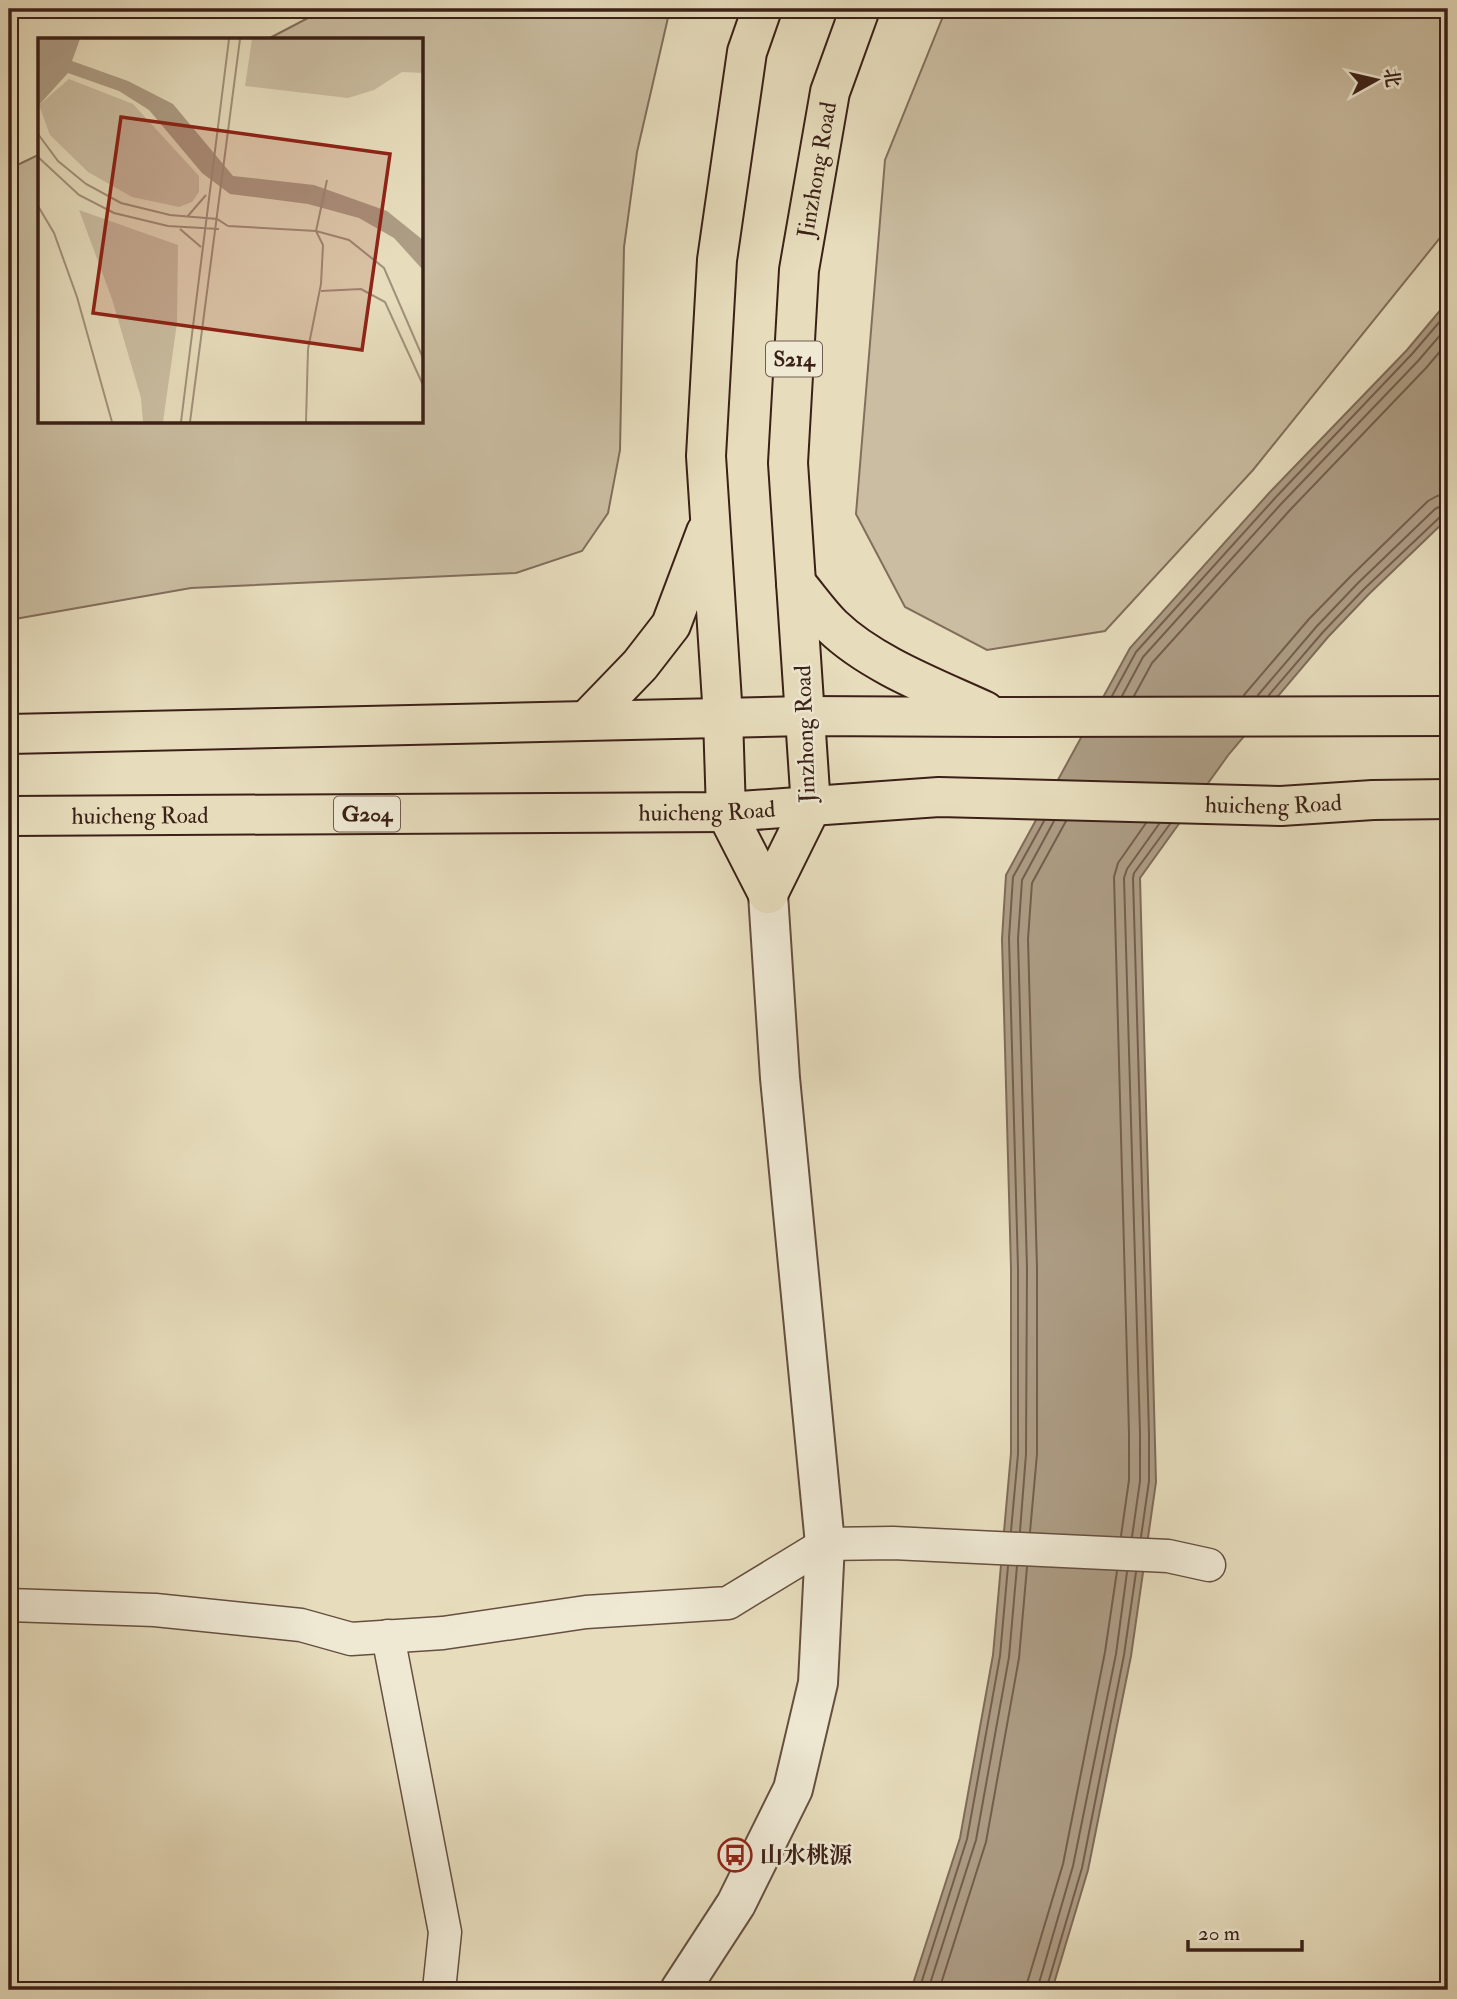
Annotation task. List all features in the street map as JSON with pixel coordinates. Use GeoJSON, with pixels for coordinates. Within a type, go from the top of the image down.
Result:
{"type":"FeatureCollection","features":[{"type":"Feature","properties":{"kind":"main road"},"geometry":{"type":"LineString","coordinates":[[762,9],[747,52],[717,260],[706,456],[723,717],[726,812],[768,894]]}},
{"type":"Feature","properties":{"kind":"main road","name":"Jinzhong Road"},"geometry":{"type":"LineString","coordinates":[[768,894],[811,807],[788,463],[799,270],[830,92],[860,9]]}},
{"type":"Feature","properties":{"kind":"main road"},"geometry":{"type":"LineString","coordinates":[[587,720],[640,665],[671,625],[710,520]]}},
{"type":"Feature","properties":{"kind":"main road"},"geometry":{"type":"LineString","coordinates":[[796,583],[831,625],[861,649],[920,681],[999,717]]}},
{"type":"Feature","properties":{"kind":"main road"},"geometry":{"type":"LineString","coordinates":[[9,734],[723,717],[1448,716]]}},
{"type":"Feature","properties":{"kind":"main road","name":"huicheng Road"},"geometry":{"type":"LineString","coordinates":[[9,816],[726,812],[939,797],[1282,806],[1373,800],[1448,799]]}},
{"type":"Feature","properties":{"kind":"street"},"geometry":{"type":"LineString","coordinates":[[680,1990],[736,1904],[793,1789],[818,1683],[825,1544],[780,1078],[768,894]]}},
{"type":"Feature","properties":{"kind":"street"},"geometry":{"type":"LineString","coordinates":[[9,1605],[155,1610],[301,1625],[351,1639],[443,1633],[586,1612],[728,1603],[825,1544],[892,1543],[1168,1556],[1209,1565]]}},
{"type":"Feature","properties":{"kind":"street"},"geometry":{"type":"LineString","coordinates":[[388,1636],[445,1932],[439,1990]]}},
{"type":"Feature","properties":{"kind":"shaded area"},"geometry":{"type":"Polygon","coordinates":[[[325,9],[670,9],[637,152],[624,247],[620,450],[608,513],[582,551],[516,573],[191,588],[9,620],[9,169],[38,155],[38,424],[424,424],[424,38],[270,38],[325,9]]]}},
{"type":"Feature","properties":{"kind":"shaded area"},"geometry":{"type":"Polygon","coordinates":[[[946,9],[1448,9],[1448,228],[1253,470],[1105,631],[987,650],[905,607],[856,514],[885,160],[946,9]]]}},
{"type":"Feature","properties":{"kind":"water"},"geometry":{"type":"Polygon","coordinates":[[[1448,301],[1448,518],[1328,637],[1229,754],[1140,878],[1156,1482],[1131,1656],[1088,1870],[1052,1990],[911,1990],[960,1838],[993,1655],[1011,1453],[1011,1268],[1002,939],[1006,875],[1130,648],[1270,492],[1407,350],[1448,301]]]}},
{"type":"Feature","properties":{"kind":"place","name":"山水桃源"},"geometry":{"type":"Point","coordinates":[735,1855]}}]}
